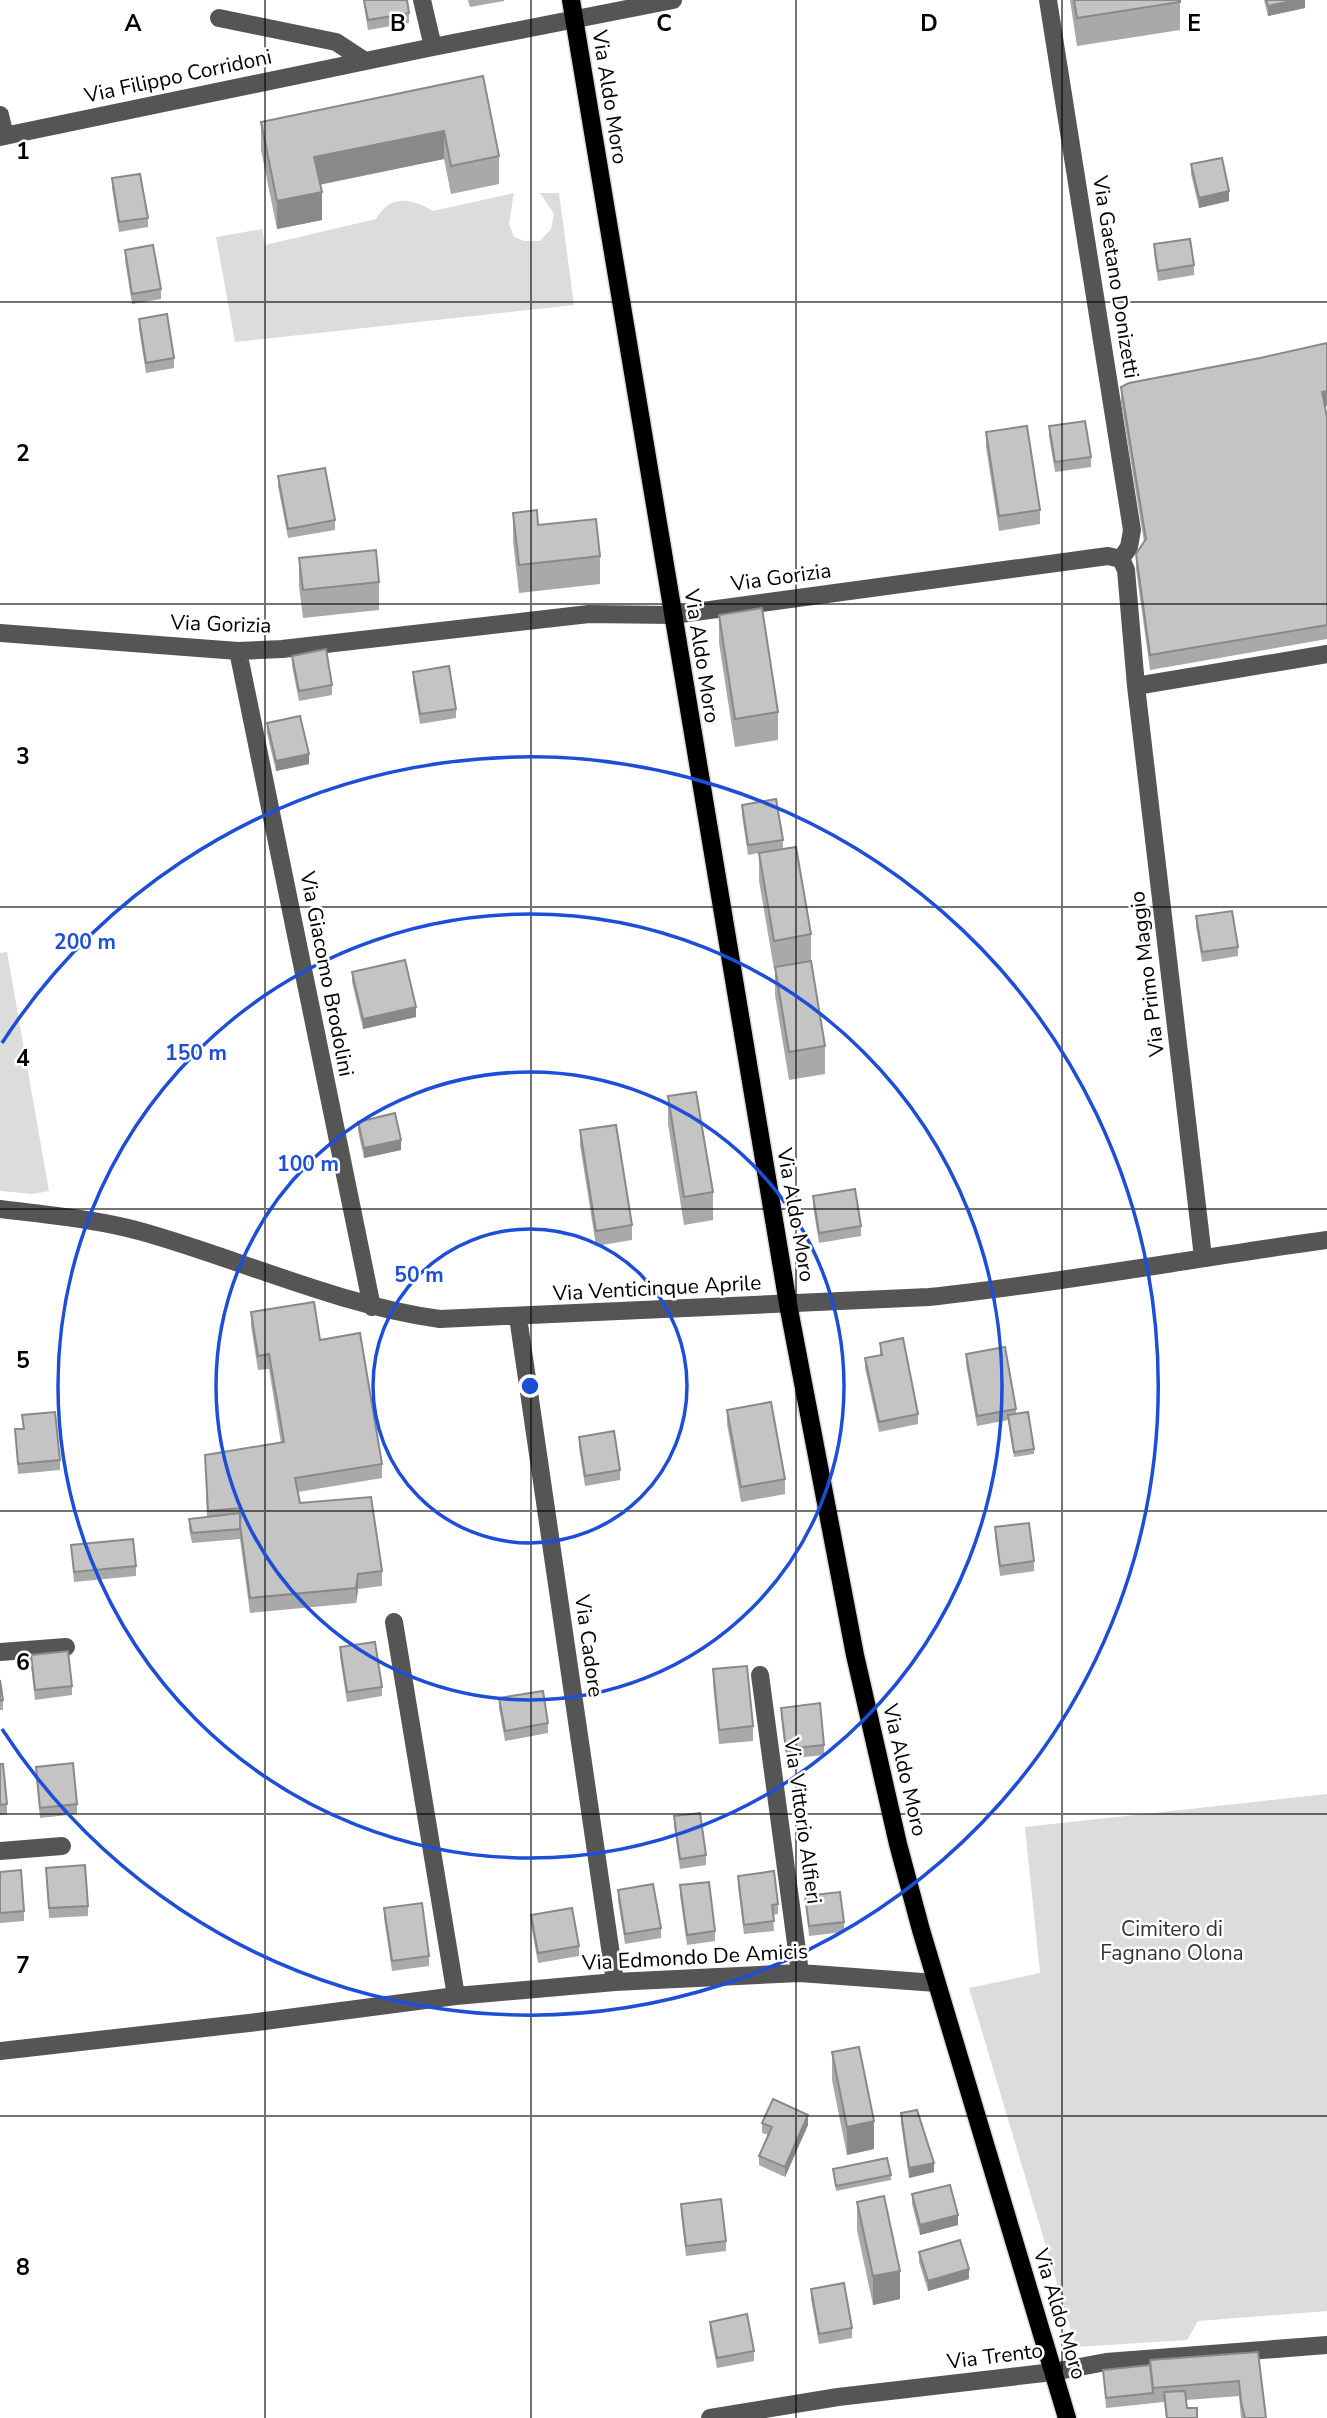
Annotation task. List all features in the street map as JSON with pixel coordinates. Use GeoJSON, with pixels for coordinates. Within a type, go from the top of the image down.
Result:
{"type":"FeatureCollection","features":[{"type":"Feature","properties":{"kind":"main road","name":"Via Aldo Moro"},"geometry":{"type":"LineString","coordinates":[[571,0],[788,1304],[870,1726],[898,1844],[936,1983],[1067,2418]]}},
{"type":"Feature","properties":{"kind":"street"},"geometry":{"type":"LineString","coordinates":[[422,0],[433,47]]}},
{"type":"Feature","properties":{"kind":"street","name":"Via Filippo Corridoni"},"geometry":{"type":"LineString","coordinates":[[2,136],[673,0]]}},
{"type":"Feature","properties":{"kind":"street","name":"Via Gaetano Donizetti"},"geometry":{"type":"LineString","coordinates":[[1048,0],[1132,530],[1129,547],[1121,559]]}},
{"type":"Feature","properties":{"kind":"street","name":"Via Filippo Corridoni"},"geometry":{"type":"LineString","coordinates":[[219,18],[335,42],[365,61]]}},
{"type":"Feature","properties":{"kind":"street"},"geometry":{"type":"LineString","coordinates":[[0,115],[2,136]]}},
{"type":"Feature","properties":{"kind":"street","name":"Via Gorizia"},"geometry":{"type":"LineString","coordinates":[[0,633],[238,651],[282,649],[589,614],[673,615],[1108,556],[1121,559]]}},
{"type":"Feature","properties":{"kind":"street"},"geometry":{"type":"LineString","coordinates":[[1121,559],[1126,570],[1136,686],[1327,654]]}},
{"type":"Feature","properties":{"kind":"street","name":"Via Giacomo Brodolini"},"geometry":{"type":"LineString","coordinates":[[238,651],[372,1307]]}},
{"type":"Feature","properties":{"kind":"street","name":"Via Primo Maggio"},"geometry":{"type":"LineString","coordinates":[[1136,686],[1203,1256]]}},
{"type":"Feature","properties":{"kind":"street","name":"Via Venticinque Aprile"},"geometry":{"type":"LineString","coordinates":[[0,1209],[140,1231],[372,1307],[440,1319],[929,1297],[988,1291],[1203,1256],[1327,1240]]}},
{"type":"Feature","properties":{"kind":"street","name":"Via Cadore"},"geometry":{"type":"LineString","coordinates":[[518,1317],[615,1982]]}},
{"type":"Feature","properties":{"kind":"street"},"geometry":{"type":"LineString","coordinates":[[394,1622],[456,1996]]}},
{"type":"Feature","properties":{"kind":"street"},"geometry":{"type":"LineString","coordinates":[[0,1652],[66,1647]]}},
{"type":"Feature","properties":{"kind":"street","name":"Via Vittorio Alfieri"},"geometry":{"type":"LineString","coordinates":[[760,1675],[800,1973]]}},
{"type":"Feature","properties":{"kind":"street"},"geometry":{"type":"LineString","coordinates":[[0,1851],[62,1846]]}},
{"type":"Feature","properties":{"kind":"street","name":"Via Edmondo De Amicis"},"geometry":{"type":"LineString","coordinates":[[0,2051],[456,1996],[615,1982],[800,1973],[936,1983]]}},
{"type":"Feature","properties":{"kind":"street","name":"Via Trento"},"geometry":{"type":"LineString","coordinates":[[710,2418],[838,2398],[1053,2372],[1127,2360],[1327,2345]]}},
{"type":"Feature","properties":{"kind":"green space"},"geometry":{"type":"Polygon","coordinates":[[[514,193],[509,224],[514,237],[524,241],[540,241],[551,229],[554,214],[540,193],[559,193],[574,305],[235,342],[216,237],[262,229],[265,245],[376,219],[394,202],[409,201],[433,211],[514,193]]]}},
{"type":"Feature","properties":{"kind":"green space"},"geometry":{"type":"Polygon","coordinates":[[[7,952],[49,1191],[33,1194],[0,1191],[0,953],[7,952]]]}},
{"type":"Feature","properties":{"kind":"green space","name":"Cimitero di Fagnano Olona"},"geometry":{"type":"Polygon","coordinates":[[[1327,1794],[1327,2311],[1198,2321],[1187,2340],[1076,2347],[969,1988],[1040,1973],[1025,1827],[1327,1794]]]}},
{"type":"Feature","properties":{"kind":"building"},"geometry":{"type":"Polygon","coordinates":[[[364,0],[407,0],[409,13],[368,20],[364,0]]]}},
{"type":"Feature","properties":{"kind":"building"},"geometry":{"type":"Polygon","coordinates":[[[1074,0],[1180,0],[1180,2],[1077,18],[1074,0]]]}},
{"type":"Feature","properties":{"kind":"building"},"geometry":{"type":"Polygon","coordinates":[[[1266,0],[1296,0],[1268,6],[1266,0]]]}},
{"type":"Feature","properties":{"kind":"building"},"geometry":{"type":"Polygon","coordinates":[[[483,76],[499,156],[451,166],[444,131],[314,157],[322,192],[277,201],[261,122],[483,76]]]}},
{"type":"Feature","properties":{"kind":"building"},"geometry":{"type":"Polygon","coordinates":[[[1222,158],[1229,191],[1199,198],[1191,164],[1222,158]]]}},
{"type":"Feature","properties":{"kind":"building"},"geometry":{"type":"Polygon","coordinates":[[[140,174],[148,218],[119,222],[112,178],[140,174]]]}},
{"type":"Feature","properties":{"kind":"building"},"geometry":{"type":"Polygon","coordinates":[[[1190,239],[1194,265],[1158,271],[1154,244],[1190,239]]]}},
{"type":"Feature","properties":{"kind":"building"},"geometry":{"type":"Polygon","coordinates":[[[153,245],[161,289],[132,294],[125,250],[153,245]]]}},
{"type":"Feature","properties":{"kind":"building"},"geometry":{"type":"Polygon","coordinates":[[[167,314],[174,358],[146,363],[139,319],[167,314]]]}},
{"type":"Feature","properties":{"kind":"building"},"geometry":{"type":"Polygon","coordinates":[[[1327,343],[1327,391],[1322,392],[1327,417],[1327,625],[1150,655],[1136,554],[1146,539],[1121,387],[1129,383],[1327,343]]]}},
{"type":"Feature","properties":{"kind":"building"},"geometry":{"type":"Polygon","coordinates":[[[1085,421],[1091,457],[1055,462],[1049,426],[1085,421]]]}},
{"type":"Feature","properties":{"kind":"building"},"geometry":{"type":"Polygon","coordinates":[[[1027,426],[1040,510],[999,516],[986,432],[1027,426]]]}},
{"type":"Feature","properties":{"kind":"building"},"geometry":{"type":"Polygon","coordinates":[[[325,468],[335,520],[288,529],[278,476],[325,468]]]}},
{"type":"Feature","properties":{"kind":"building"},"geometry":{"type":"Polygon","coordinates":[[[537,510],[538,525],[596,519],[600,556],[519,565],[513,513],[537,510]]]}},
{"type":"Feature","properties":{"kind":"building"},"geometry":{"type":"Polygon","coordinates":[[[376,550],[379,582],[303,590],[299,558],[376,550]]]}},
{"type":"Feature","properties":{"kind":"building"},"geometry":{"type":"Polygon","coordinates":[[[762,608],[778,712],[735,719],[719,615],[762,608]]]}},
{"type":"Feature","properties":{"kind":"building"},"geometry":{"type":"Polygon","coordinates":[[[326,649],[332,685],[299,691],[292,656],[326,649]]]}},
{"type":"Feature","properties":{"kind":"building"},"geometry":{"type":"Polygon","coordinates":[[[449,666],[456,709],[420,714],[413,672],[449,666]]]}},
{"type":"Feature","properties":{"kind":"building"},"geometry":{"type":"Polygon","coordinates":[[[300,716],[309,754],[276,761],[267,723],[300,716]]]}},
{"type":"Feature","properties":{"kind":"building"},"geometry":{"type":"Polygon","coordinates":[[[776,799],[783,840],[748,845],[742,805],[776,799]]]}},
{"type":"Feature","properties":{"kind":"building"},"geometry":{"type":"Polygon","coordinates":[[[796,847],[811,934],[774,941],[759,853],[796,847]]]}},
{"type":"Feature","properties":{"kind":"building"},"geometry":{"type":"Polygon","coordinates":[[[1232,911],[1238,947],[1202,952],[1196,916],[1232,911]]]}},
{"type":"Feature","properties":{"kind":"building"},"geometry":{"type":"Polygon","coordinates":[[[405,960],[416,1007],[363,1019],[352,972],[405,960]]]}},
{"type":"Feature","properties":{"kind":"building"},"geometry":{"type":"Polygon","coordinates":[[[811,961],[825,1046],[789,1052],[775,967],[811,961]]]}},
{"type":"Feature","properties":{"kind":"building"},"geometry":{"type":"Polygon","coordinates":[[[696,1092],[713,1192],[684,1197],[668,1096],[696,1092]]]}},
{"type":"Feature","properties":{"kind":"building"},"geometry":{"type":"Polygon","coordinates":[[[395,1113],[401,1140],[364,1148],[358,1122],[395,1113]]]}},
{"type":"Feature","properties":{"kind":"building"},"geometry":{"type":"Polygon","coordinates":[[[616,1125],[632,1225],[596,1231],[580,1130],[616,1125]]]}},
{"type":"Feature","properties":{"kind":"building"},"geometry":{"type":"Polygon","coordinates":[[[855,1189],[861,1226],[819,1233],[813,1196],[855,1189]]]}},
{"type":"Feature","properties":{"kind":"building"},"geometry":{"type":"Polygon","coordinates":[[[314,1302],[320,1340],[360,1333],[382,1464],[295,1478],[300,1503],[371,1497],[382,1571],[358,1574],[356,1588],[250,1598],[240,1525],[241,1508],[208,1511],[205,1455],[284,1442],[269,1354],[258,1356],[251,1312],[314,1302]]]}},
{"type":"Feature","properties":{"kind":"building"},"geometry":{"type":"Polygon","coordinates":[[[903,1338],[918,1414],[879,1422],[865,1358],[882,1355],[880,1343],[903,1338]]]}},
{"type":"Feature","properties":{"kind":"building"},"geometry":{"type":"Polygon","coordinates":[[[1005,1347],[1016,1409],[977,1416],[966,1354],[1005,1347]]]}},
{"type":"Feature","properties":{"kind":"building"},"geometry":{"type":"Polygon","coordinates":[[[771,1402],[785,1479],[741,1487],[727,1410],[771,1402]]]}},
{"type":"Feature","properties":{"kind":"building"},"geometry":{"type":"Polygon","coordinates":[[[55,1412],[60,1460],[18,1464],[15,1429],[24,1429],[22,1415],[55,1412]]]}},
{"type":"Feature","properties":{"kind":"building"},"geometry":{"type":"Polygon","coordinates":[[[1028,1412],[1034,1449],[1014,1452],[1008,1415],[1028,1412]]]}},
{"type":"Feature","properties":{"kind":"building"},"geometry":{"type":"Polygon","coordinates":[[[614,1431],[620,1470],[585,1476],[579,1437],[614,1431]]]}},
{"type":"Feature","properties":{"kind":"building"},"geometry":{"type":"Polygon","coordinates":[[[240,1513],[240,1529],[192,1533],[189,1519],[240,1513]]]}},
{"type":"Feature","properties":{"kind":"building"},"geometry":{"type":"Polygon","coordinates":[[[1029,1523],[1034,1561],[1000,1566],[995,1527],[1029,1523]]]}},
{"type":"Feature","properties":{"kind":"building"},"geometry":{"type":"Polygon","coordinates":[[[133,1539],[136,1566],[74,1572],[71,1545],[133,1539]]]}},
{"type":"Feature","properties":{"kind":"building"},"geometry":{"type":"Polygon","coordinates":[[[375,1642],[382,1687],[347,1692],[340,1647],[375,1642]]]}},
{"type":"Feature","properties":{"kind":"building"},"geometry":{"type":"Polygon","coordinates":[[[68,1651],[72,1686],[35,1690],[31,1655],[68,1651]]]}},
{"type":"Feature","properties":{"kind":"building"},"geometry":{"type":"Polygon","coordinates":[[[747,1666],[753,1726],[719,1730],[713,1669],[747,1666]]]}},
{"type":"Feature","properties":{"kind":"building"},"geometry":{"type":"Polygon","coordinates":[[[0,1680],[3,1700],[0,1701],[0,1680]]]}},
{"type":"Feature","properties":{"kind":"building"},"geometry":{"type":"Polygon","coordinates":[[[543,1691],[548,1723],[505,1731],[499,1698],[543,1691]]]}},
{"type":"Feature","properties":{"kind":"building"},"geometry":{"type":"Polygon","coordinates":[[[820,1703],[824,1745],[786,1749],[781,1708],[820,1703]]]}},
{"type":"Feature","properties":{"kind":"building"},"geometry":{"type":"Polygon","coordinates":[[[73,1763],[77,1804],[40,1808],[36,1767],[73,1763]]]}},
{"type":"Feature","properties":{"kind":"building"},"geometry":{"type":"Polygon","coordinates":[[[0,1764],[3,1764],[7,1804],[0,1805],[0,1764]]]}},
{"type":"Feature","properties":{"kind":"building"},"geometry":{"type":"Polygon","coordinates":[[[700,1813],[706,1855],[680,1859],[674,1816],[700,1813]]]}},
{"type":"Feature","properties":{"kind":"building"},"geometry":{"type":"Polygon","coordinates":[[[85,1865],[88,1906],[49,1908],[46,1868],[85,1865]]]}},
{"type":"Feature","properties":{"kind":"building"},"geometry":{"type":"Polygon","coordinates":[[[21,1870],[24,1911],[0,1913],[0,1872],[21,1870]]]}},
{"type":"Feature","properties":{"kind":"building"},"geometry":{"type":"Polygon","coordinates":[[[774,1871],[778,1904],[772,1905],[774,1921],[744,1925],[738,1876],[774,1871]]]}},
{"type":"Feature","properties":{"kind":"building"},"geometry":{"type":"Polygon","coordinates":[[[709,1882],[715,1931],[687,1935],[680,1885],[709,1882]]]}},
{"type":"Feature","properties":{"kind":"building"},"geometry":{"type":"Polygon","coordinates":[[[653,1884],[661,1928],[625,1934],[618,1890],[653,1884]]]}},
{"type":"Feature","properties":{"kind":"building"},"geometry":{"type":"Polygon","coordinates":[[[840,1892],[844,1922],[809,1926],[805,1896],[840,1892]]]}},
{"type":"Feature","properties":{"kind":"building"},"geometry":{"type":"Polygon","coordinates":[[[422,1903],[429,1956],[392,1961],[384,1908],[422,1903]]]}},
{"type":"Feature","properties":{"kind":"building"},"geometry":{"type":"Polygon","coordinates":[[[572,1908],[579,1946],[538,1953],[531,1915],[572,1908]]]}},
{"type":"Feature","properties":{"kind":"building"},"geometry":{"type":"Polygon","coordinates":[[[859,2047],[874,2121],[847,2127],[832,2052],[859,2047]]]}},
{"type":"Feature","properties":{"kind":"building"},"geometry":{"type":"Polygon","coordinates":[[[773,2099],[808,2115],[785,2167],[759,2156],[772,2127],[762,2123],[773,2099]]]}},
{"type":"Feature","properties":{"kind":"building"},"geometry":{"type":"Polygon","coordinates":[[[917,2110],[934,2163],[909,2168],[901,2113],[917,2110]]]}},
{"type":"Feature","properties":{"kind":"building"},"geometry":{"type":"Polygon","coordinates":[[[887,2158],[891,2175],[836,2186],[833,2169],[887,2158]]]}},
{"type":"Feature","properties":{"kind":"building"},"geometry":{"type":"Polygon","coordinates":[[[950,2185],[958,2215],[920,2225],[912,2194],[950,2185]]]}},
{"type":"Feature","properties":{"kind":"building"},"geometry":{"type":"Polygon","coordinates":[[[884,2196],[900,2271],[873,2276],[857,2202],[884,2196]]]}},
{"type":"Feature","properties":{"kind":"building"},"geometry":{"type":"Polygon","coordinates":[[[721,2199],[726,2241],[686,2246],[681,2204],[721,2199]]]}},
{"type":"Feature","properties":{"kind":"building"},"geometry":{"type":"Polygon","coordinates":[[[960,2240],[969,2269],[928,2281],[919,2252],[960,2240]]]}},
{"type":"Feature","properties":{"kind":"building"},"geometry":{"type":"Polygon","coordinates":[[[844,2283],[852,2328],[819,2334],[811,2289],[844,2283]]]}},
{"type":"Feature","properties":{"kind":"building"},"geometry":{"type":"Polygon","coordinates":[[[747,2314],[754,2351],[717,2358],[710,2322],[747,2314]]]}},
{"type":"Feature","properties":{"kind":"building"},"geometry":{"type":"Polygon","coordinates":[[[1258,2352],[1266,2418],[1245,2418],[1239,2381],[1153,2388],[1150,2360],[1258,2352]]]}},
{"type":"Feature","properties":{"kind":"building"},"geometry":{"type":"Polygon","coordinates":[[[1150,2365],[1153,2393],[1106,2398],[1103,2370],[1150,2365]]]}},
{"type":"Feature","properties":{"kind":"building"},"geometry":{"type":"Polygon","coordinates":[[[1185,2391],[1187,2408],[1197,2408],[1197,2418],[1167,2418],[1164,2392],[1185,2391]]]}}]}
